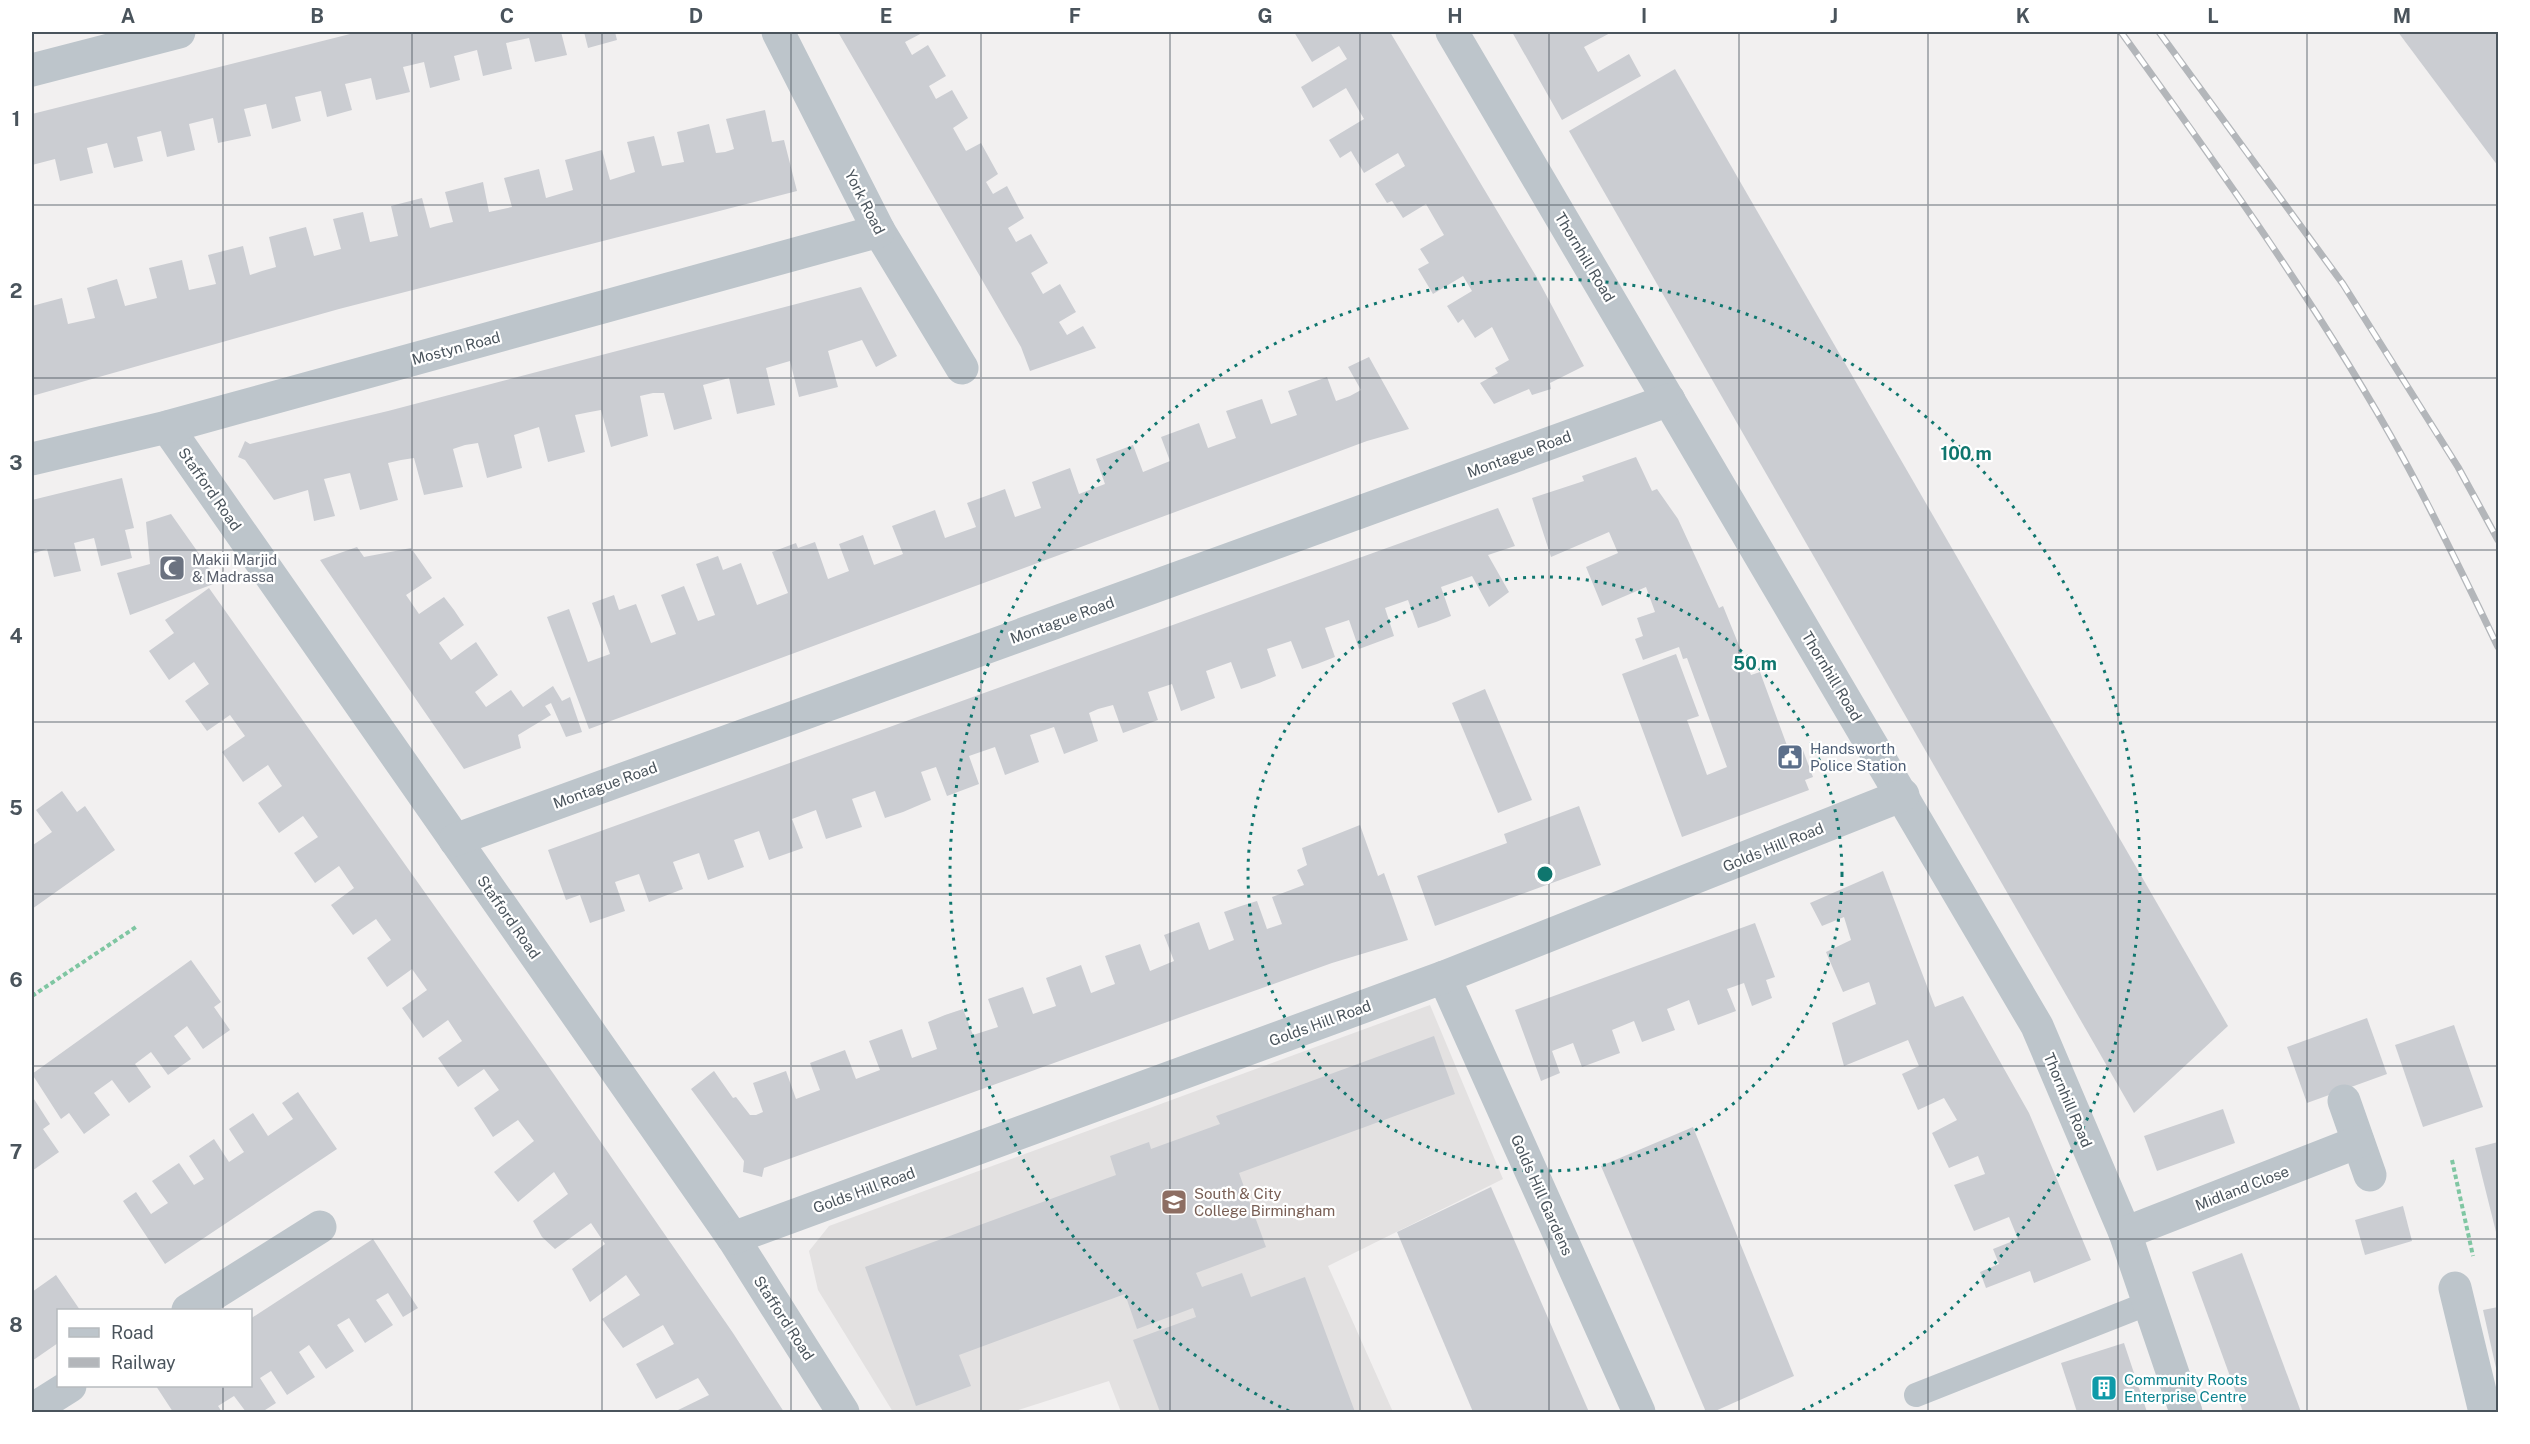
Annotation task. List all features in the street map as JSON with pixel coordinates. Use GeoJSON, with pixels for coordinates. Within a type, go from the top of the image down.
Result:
{"type":"FeatureCollection","features":[{"type":"Feature","properties":{"kind":"street"},"geometry":{"type":"LineString","coordinates":[[32,70],[179,32]]}},
{"type":"Feature","properties":{"kind":"street","name":"York Road"},"geometry":{"type":"LineString","coordinates":[[778,32],[879,231],[962,368]]}},
{"type":"Feature","properties":{"kind":"street","name":"Thornhill Road"},"geometry":{"type":"LineString","coordinates":[[1452,32],[2037,1026],[2125,1233],[2186,1413]]}},
{"type":"Feature","properties":{"kind":"street","name":"Mostyn Road"},"geometry":{"type":"LineString","coordinates":[[32,459],[167,428],[879,231]]}},
{"type":"Feature","properties":{"kind":"street","name":"Montague Road"},"geometry":{"type":"LineString","coordinates":[[455,840],[1669,400]]}},
{"type":"Feature","properties":{"kind":"street","name":"Stafford Road"},"geometry":{"type":"LineString","coordinates":[[167,428],[733,1238],[843,1413]]}},
{"type":"Feature","properties":{"kind":"street","name":"Golds Hill Road"},"geometry":{"type":"LineString","coordinates":[[733,1238],[1444,977],[1903,795]]}},
{"type":"Feature","properties":{"kind":"street","name":"Golds Hill Gardens"},"geometry":{"type":"LineString","coordinates":[[1444,977],[1639,1413]]}},
{"type":"Feature","properties":{"kind":"street"},"geometry":{"type":"LineString","coordinates":[[2344,1101],[2370,1175]]}},
{"type":"Feature","properties":{"kind":"street","name":"Midland Close"},"geometry":{"type":"LineString","coordinates":[[2125,1233],[2358,1142]]}},
{"type":"Feature","properties":{"kind":"street"},"geometry":{"type":"LineString","coordinates":[[191,1309],[320,1227]]}},
{"type":"Feature","properties":{"kind":"street"},"geometry":{"type":"LineString","coordinates":[[2455,1288],[2485,1413]]}},
{"type":"Feature","properties":{"kind":"street"},"geometry":{"type":"LineString","coordinates":[[32,1410],[68,1387]]}},
{"type":"Feature","properties":{"kind":"lane"},"geometry":{"type":"LineString","coordinates":[[1916,1395],[2149,1303]]}},
{"type":"Feature","properties":{"kind":"path"},"geometry":{"type":"LineString","coordinates":[[32,996],[136,927]]}},
{"type":"Feature","properties":{"kind":"path"},"geometry":{"type":"LineString","coordinates":[[2452,1160],[2476,1271],[2455,1288]]}},
{"type":"Feature","properties":{"kind":"shaded area","name":"South & City College Birmingham"},"geometry":{"type":"Polygon","coordinates":[[[1430,1005],[1503,1179],[1328,1266],[1393,1412],[1121,1412],[1109,1381],[1012,1412],[893,1412],[818,1290],[809,1251],[829,1226],[1430,1005]]]}},
{"type":"Feature","properties":{"kind":"building"},"geometry":{"type":"Polygon","coordinates":[[[358,32],[561,32],[567,55],[535,62],[529,38],[506,43],[512,69],[483,76],[477,50],[454,56],[460,80],[430,88],[424,62],[403,67],[410,92],[376,100],[371,78],[345,84],[352,110],[327,117],[321,91],[295,97],[301,121],[272,129],[266,104],[244,109],[251,136],[218,143],[213,118],[189,124],[195,150],[167,157],[161,131],[137,137],[143,161],[114,168],[107,143],[87,148],[93,173],[60,181],[55,159],[32,165],[32,114],[358,32]]]}},
{"type":"Feature","properties":{"kind":"building"},"geometry":{"type":"Polygon","coordinates":[[[584,32],[615,32],[617,40],[588,48],[584,32]]]}},
{"type":"Feature","properties":{"kind":"building"},"geometry":{"type":"Polygon","coordinates":[[[838,32],[924,32],[905,42],[912,55],[928,45],[946,76],[929,86],[936,99],[952,90],[968,118],[953,128],[966,151],[981,143],[998,174],[986,182],[993,194],[1007,186],[1024,218],[1008,228],[1016,242],[1031,234],[1048,263],[1031,273],[1043,294],[1060,284],[1076,312],[1059,322],[1067,335],[1083,326],[1096,348],[1030,371],[1021,347],[838,32]]]}},
{"type":"Feature","properties":{"kind":"building"},"geometry":{"type":"Polygon","coordinates":[[[1294,32],[1390,32],[1536,276],[1584,366],[1550,383],[1551,389],[1532,395],[1529,389],[1494,404],[1480,383],[1498,373],[1495,368],[1509,360],[1492,327],[1475,338],[1463,319],[1458,323],[1447,306],[1472,291],[1463,276],[1433,294],[1418,269],[1429,263],[1420,249],[1444,235],[1426,204],[1403,218],[1392,201],[1387,203],[1375,184],[1405,166],[1398,153],[1364,173],[1351,151],[1340,158],[1329,140],[1364,119],[1346,88],[1313,108],[1301,87],[1347,59],[1339,46],[1312,62],[1294,32]]]}},
{"type":"Feature","properties":{"kind":"building"},"geometry":{"type":"Polygon","coordinates":[[[1512,32],[1612,32],[1584,47],[1598,72],[1629,54],[1641,76],[1562,120],[1512,32]]]}},
{"type":"Feature","properties":{"kind":"building"},"geometry":{"type":"Polygon","coordinates":[[[2398,32],[2498,32],[2498,166],[2398,32]]]}},
{"type":"Feature","properties":{"kind":"building"},"geometry":{"type":"Polygon","coordinates":[[[1675,69],[2228,1026],[2134,1113],[1569,131],[1675,69]]]}},
{"type":"Feature","properties":{"kind":"building"},"geometry":{"type":"Polygon","coordinates":[[[765,110],[772,142],[784,140],[797,191],[339,309],[32,396],[32,306],[62,298],[68,324],[95,318],[87,288],[117,279],[125,306],[157,298],[149,268],[182,260],[189,290],[216,284],[208,255],[243,246],[250,275],[276,267],[269,237],[306,227],[314,256],[341,249],[333,219],[363,212],[370,242],[398,236],[391,206],[422,198],[430,228],[453,222],[445,192],[483,182],[489,212],[512,207],[504,178],[539,169],[546,198],[573,190],[565,160],[602,150],[610,180],[635,172],[627,142],[654,136],[662,166],[684,162],[677,132],[709,124],[716,153],[725,152],[734,149],[726,119],[765,110]]]}},
{"type":"Feature","properties":{"kind":"building"},"geometry":{"type":"Polygon","coordinates":[[[861,287],[897,356],[876,367],[862,340],[828,351],[838,387],[799,397],[790,361],[766,368],[775,405],[737,414],[729,378],[703,385],[712,419],[674,430],[664,393],[640,396],[648,436],[611,447],[601,410],[575,415],[585,452],[548,462],[539,427],[514,435],[522,468],[487,478],[478,443],[465,445],[453,449],[463,487],[424,495],[414,458],[388,463],[398,500],[360,510],[350,473],[324,479],[335,516],[314,521],[308,490],[274,500],[245,460],[238,457],[245,441],[250,444],[388,411],[861,287]]]}},
{"type":"Feature","properties":{"kind":"building"},"geometry":{"type":"Polygon","coordinates":[[[1369,357],[1409,429],[1367,441],[589,729],[547,617],[569,609],[588,662],[610,654],[592,603],[614,595],[619,610],[636,604],[651,643],[676,634],[661,595],[684,586],[698,621],[715,615],[696,564],[718,556],[723,570],[741,563],[757,605],[788,593],[772,552],[796,543],[798,548],[815,542],[828,579],[849,571],[839,544],[863,535],[874,565],[903,554],[892,526],[935,510],[945,538],[976,527],[967,503],[1005,489],[1015,517],[1041,508],[1032,482],[1070,468],[1079,494],[1105,484],[1096,459],[1133,445],[1143,472],[1170,461],[1161,437],[1199,423],[1208,448],[1236,438],[1226,411],[1262,399],[1271,424],[1297,415],[1288,391],[1327,377],[1336,401],[1350,396],[1361,390],[1348,367],[1369,357]]]}},
{"type":"Feature","properties":{"kind":"building"},"geometry":{"type":"Polygon","coordinates":[[[1636,457],[1652,491],[1657,489],[1678,519],[1719,608],[1723,606],[1751,675],[1760,672],[1789,751],[1801,745],[1813,777],[1805,780],[1809,790],[1682,837],[1622,674],[1676,654],[1699,716],[1687,720],[1707,775],[1727,767],[1687,658],[1683,659],[1679,647],[1643,660],[1635,639],[1643,636],[1637,618],[1655,612],[1646,587],[1602,606],[1586,567],[1618,553],[1609,532],[1551,557],[1532,498],[1584,481],[1582,476],[1636,457]]]}},
{"type":"Feature","properties":{"kind":"building"},"geometry":{"type":"Polygon","coordinates":[[[122,478],[134,528],[125,530],[132,558],[101,566],[94,538],[74,543],[81,571],[54,577],[47,549],[32,554],[32,500],[122,478]]]}},
{"type":"Feature","properties":{"kind":"building"},"geometry":{"type":"Polygon","coordinates":[[[1498,508],[1515,546],[1488,555],[1509,592],[1489,607],[1472,576],[1441,587],[1451,616],[1436,622],[1418,628],[1408,600],[1385,608],[1394,636],[1359,649],[1349,620],[1325,628],[1335,657],[1317,664],[1302,669],[1291,641],[1267,649],[1276,676],[1241,689],[1231,662],[1206,671],[1215,698],[1181,711],[1172,684],[1148,692],[1158,720],[1123,733],[1113,705],[1089,713],[1098,741],[1064,754],[1054,727],[1030,735],[1039,762],[1005,775],[995,747],[969,756],[979,784],[947,796],[936,767],[921,772],[931,800],[903,812],[885,818],[875,791],[852,799],[862,827],[826,839],[816,810],[792,819],[803,848],[769,860],[759,831],[734,840],[744,867],[708,880],[699,853],[673,862],[683,889],[649,902],[639,874],[615,882],[625,911],[590,923],[580,895],[566,900],[548,850],[1498,508]]]}},
{"type":"Feature","properties":{"kind":"building","name":"Makii Marjid & Madrassa"},"geometry":{"type":"Polygon","coordinates":[[[171,514],[219,582],[130,615],[117,573],[150,564],[146,522],[171,514]]]}},
{"type":"Feature","properties":{"kind":"building"},"geometry":{"type":"Polygon","coordinates":[[[357,547],[364,557],[411,548],[432,578],[406,595],[419,614],[444,597],[454,610],[464,625],[439,643],[451,660],[476,642],[498,675],[475,692],[486,707],[511,690],[523,707],[553,686],[562,701],[570,697],[582,732],[566,737],[551,703],[545,706],[551,715],[518,735],[521,748],[464,769],[320,560],[357,547]]]}},
{"type":"Feature","properties":{"kind":"building"},"geometry":{"type":"Polygon","coordinates":[[[209,588],[553,1073],[733,1333],[784,1412],[674,1412],[709,1395],[698,1378],[656,1399],[636,1364],[674,1344],[663,1325],[623,1348],[602,1319],[640,1295],[626,1275],[590,1302],[572,1269],[605,1244],[591,1223],[555,1249],[542,1237],[533,1221],[568,1194],[554,1172],[518,1202],[494,1172],[534,1141],[518,1120],[493,1137],[474,1108],[499,1090],[484,1069],[458,1087],[438,1058],[462,1041],[448,1020],[423,1038],[402,1008],[427,990],[412,969],[387,987],[367,958],[391,940],[376,919],[353,935],[331,905],[354,888],[339,866],[315,883],[294,853],[318,837],[303,816],[279,833],[258,803],[282,786],[268,765],[243,782],[222,752],[245,736],[230,715],[207,731],[185,701],[209,684],[194,662],[169,680],[149,651],[174,633],[165,620],[209,588]]]}},
{"type":"Feature","properties":{"kind":"building"},"geometry":{"type":"Polygon","coordinates":[[[1485,689],[1532,800],[1498,813],[1452,703],[1485,689]]]}},
{"type":"Feature","properties":{"kind":"building"},"geometry":{"type":"Polygon","coordinates":[[[62,791],[77,812],[85,806],[115,850],[32,909],[32,842],[33,845],[52,832],[36,810],[62,791]]]}},
{"type":"Feature","properties":{"kind":"building"},"geometry":{"type":"Polygon","coordinates":[[[1579,806],[1601,865],[1435,926],[1417,876],[1507,843],[1504,834],[1579,806]]]}},
{"type":"Feature","properties":{"kind":"building"},"geometry":{"type":"Polygon","coordinates":[[[1360,825],[1378,876],[1384,873],[1408,940],[1332,963],[764,1168],[762,1177],[743,1172],[744,1161],[691,1089],[714,1071],[733,1098],[736,1097],[750,1115],[756,1115],[763,1112],[753,1083],[786,1071],[796,1099],[820,1090],[810,1063],[845,1050],[856,1079],[880,1070],[869,1041],[902,1029],[912,1058],[937,1049],[928,1022],[945,1015],[963,1009],[973,1035],[998,1027],[988,999],[1023,987],[1033,1014],[1056,1006],[1046,978],[1081,965],[1091,993],[1115,984],[1105,956],[1140,944],[1150,971],[1174,961],[1164,935],[1199,922],[1209,950],[1234,940],[1224,912],[1257,901],[1267,929],[1282,924],[1272,897],[1304,885],[1297,870],[1307,865],[1302,848],[1360,825]]]}},
{"type":"Feature","properties":{"kind":"building"},"geometry":{"type":"Polygon","coordinates":[[[1883,871],[1935,1007],[1963,996],[2029,1113],[2091,1260],[2034,1283],[2030,1271],[1986,1288],[1980,1272],[1999,1264],[1993,1249],[2018,1239],[2009,1217],[1974,1231],[1954,1185],[1985,1174],[1978,1156],[1949,1168],[1932,1133],[1957,1120],[1944,1098],[1918,1110],[1902,1074],[1919,1066],[1908,1040],[1844,1066],[1832,1023],[1876,1004],[1869,982],[1843,992],[1826,952],[1851,940],[1844,917],[1822,926],[1810,903],[1883,871]]]}},
{"type":"Feature","properties":{"kind":"building"},"geometry":{"type":"Polygon","coordinates":[[[1755,923],[1775,977],[1766,980],[1772,998],[1752,1006],[1744,983],[1727,989],[1736,1011],[1698,1025],[1689,1000],[1667,1009],[1675,1030],[1642,1042],[1634,1021],[1612,1030],[1620,1053],[1582,1067],[1573,1043],[1552,1051],[1560,1073],[1541,1081],[1515,1010],[1755,923]]]}},
{"type":"Feature","properties":{"kind":"building"},"geometry":{"type":"Polygon","coordinates":[[[191,960],[221,1002],[214,1007],[230,1030],[203,1049],[187,1026],[174,1036],[191,1059],[168,1075],[151,1052],[135,1064],[151,1087],[129,1103],[112,1080],[94,1093],[110,1115],[84,1134],[69,1113],[61,1119],[32,1074],[191,960]]]}},
{"type":"Feature","properties":{"kind":"building"},"geometry":{"type":"Polygon","coordinates":[[[2367,1018],[2387,1074],[2307,1103],[2287,1047],[2367,1018]]]}},
{"type":"Feature","properties":{"kind":"building"},"geometry":{"type":"Polygon","coordinates":[[[2454,1025],[2483,1107],[2423,1127],[2395,1045],[2454,1025]]]}},
{"type":"Feature","properties":{"kind":"building"},"geometry":{"type":"Polygon","coordinates":[[[1434,1036],[1455,1094],[1239,1173],[1266,1247],[1196,1273],[1202,1287],[1242,1273],[1251,1297],[1305,1277],[1355,1412],[1160,1412],[1133,1340],[1196,1317],[1193,1308],[1137,1329],[1125,1294],[959,1355],[971,1386],[916,1406],[865,1267],[1116,1175],[1110,1156],[1149,1142],[1151,1149],[1220,1124],[1216,1116],[1434,1036]]]}},
{"type":"Feature","properties":{"kind":"building"},"geometry":{"type":"Polygon","coordinates":[[[298,1092],[337,1149],[165,1264],[123,1201],[136,1192],[151,1214],[168,1203],[152,1181],[179,1163],[194,1185],[204,1179],[189,1156],[214,1139],[229,1162],[244,1152],[229,1129],[253,1113],[268,1136],[293,1119],[282,1103],[298,1092]]]}},
{"type":"Feature","properties":{"kind":"building"},"geometry":{"type":"Polygon","coordinates":[[[32,1096],[50,1124],[43,1129],[59,1152],[32,1171],[32,1096]]]}},
{"type":"Feature","properties":{"kind":"building"},"geometry":{"type":"Polygon","coordinates":[[[2223,1109],[2235,1143],[2157,1171],[2144,1136],[2223,1109]]]}},
{"type":"Feature","properties":{"kind":"building"},"geometry":{"type":"Polygon","coordinates":[[[1693,1127],[1794,1376],[1713,1412],[1706,1412],[1601,1166],[1693,1127]]]}},
{"type":"Feature","properties":{"kind":"building"},"geometry":{"type":"Polygon","coordinates":[[[2498,1142],[2498,1240],[2475,1148],[2498,1142]]]}},
{"type":"Feature","properties":{"kind":"building"},"geometry":{"type":"Polygon","coordinates":[[[1491,1187],[1589,1412],[1473,1412],[1397,1232],[1491,1187]]]}},
{"type":"Feature","properties":{"kind":"building"},"geometry":{"type":"Polygon","coordinates":[[[2403,1206],[2412,1241],[2365,1255],[2355,1220],[2403,1206]]]}},
{"type":"Feature","properties":{"kind":"building"},"geometry":{"type":"Polygon","coordinates":[[[373,1239],[418,1308],[403,1317],[388,1293],[376,1300],[393,1325],[365,1343],[349,1318],[337,1325],[354,1351],[326,1369],[309,1345],[299,1352],[315,1377],[287,1395],[271,1371],[260,1378],[276,1403],[262,1412],[246,1412],[234,1396],[218,1406],[222,1412],[173,1412],[157,1387],[252,1387],[252,1318],[373,1239]]]}},
{"type":"Feature","properties":{"kind":"building"},"geometry":{"type":"Polygon","coordinates":[[[2242,1253],[2301,1412],[2243,1412],[2192,1272],[2242,1253]]]}},
{"type":"Feature","properties":{"kind":"building"},"geometry":{"type":"Polygon","coordinates":[[[56,1275],[79,1309],[57,1309],[57,1344],[32,1361],[32,1292],[56,1275]]]}},
{"type":"Feature","properties":{"kind":"building"},"geometry":{"type":"Polygon","coordinates":[[[2498,1307],[2498,1377],[2483,1310],[2498,1307]]]}},
{"type":"Feature","properties":{"kind":"building","name":"Community Roots Enterprise Centre"},"geometry":{"type":"Polygon","coordinates":[[[2124,1343],[2147,1412],[2077,1412],[2061,1363],[2124,1343]]]}},
{"type":"Feature","properties":{"kind":"railway"},"geometry":{"type":"LineString","coordinates":[[2121,32],[2232,187],[2337,347],[2415,479],[2498,647]]}},
{"type":"Feature","properties":{"kind":"railway"},"geometry":{"type":"LineString","coordinates":[[2159,32],[2343,284],[2458,467],[2498,540]]}},
{"type":"Feature","properties":{"kind":"place","name":"Makii Marjid & Madrassa"},"geometry":{"type":"Point","coordinates":[172,568]}},
{"type":"Feature","properties":{"kind":"place","name":"Handsworth Police Station"},"geometry":{"type":"Point","coordinates":[1790,757]}},
{"type":"Feature","properties":{"kind":"place","name":"South & City College Birmingham"},"geometry":{"type":"Point","coordinates":[1174,1202]}},
{"type":"Feature","properties":{"kind":"place","name":"Community Roots Enterprise Centre"},"geometry":{"type":"Point","coordinates":[2104,1388]}}]}
